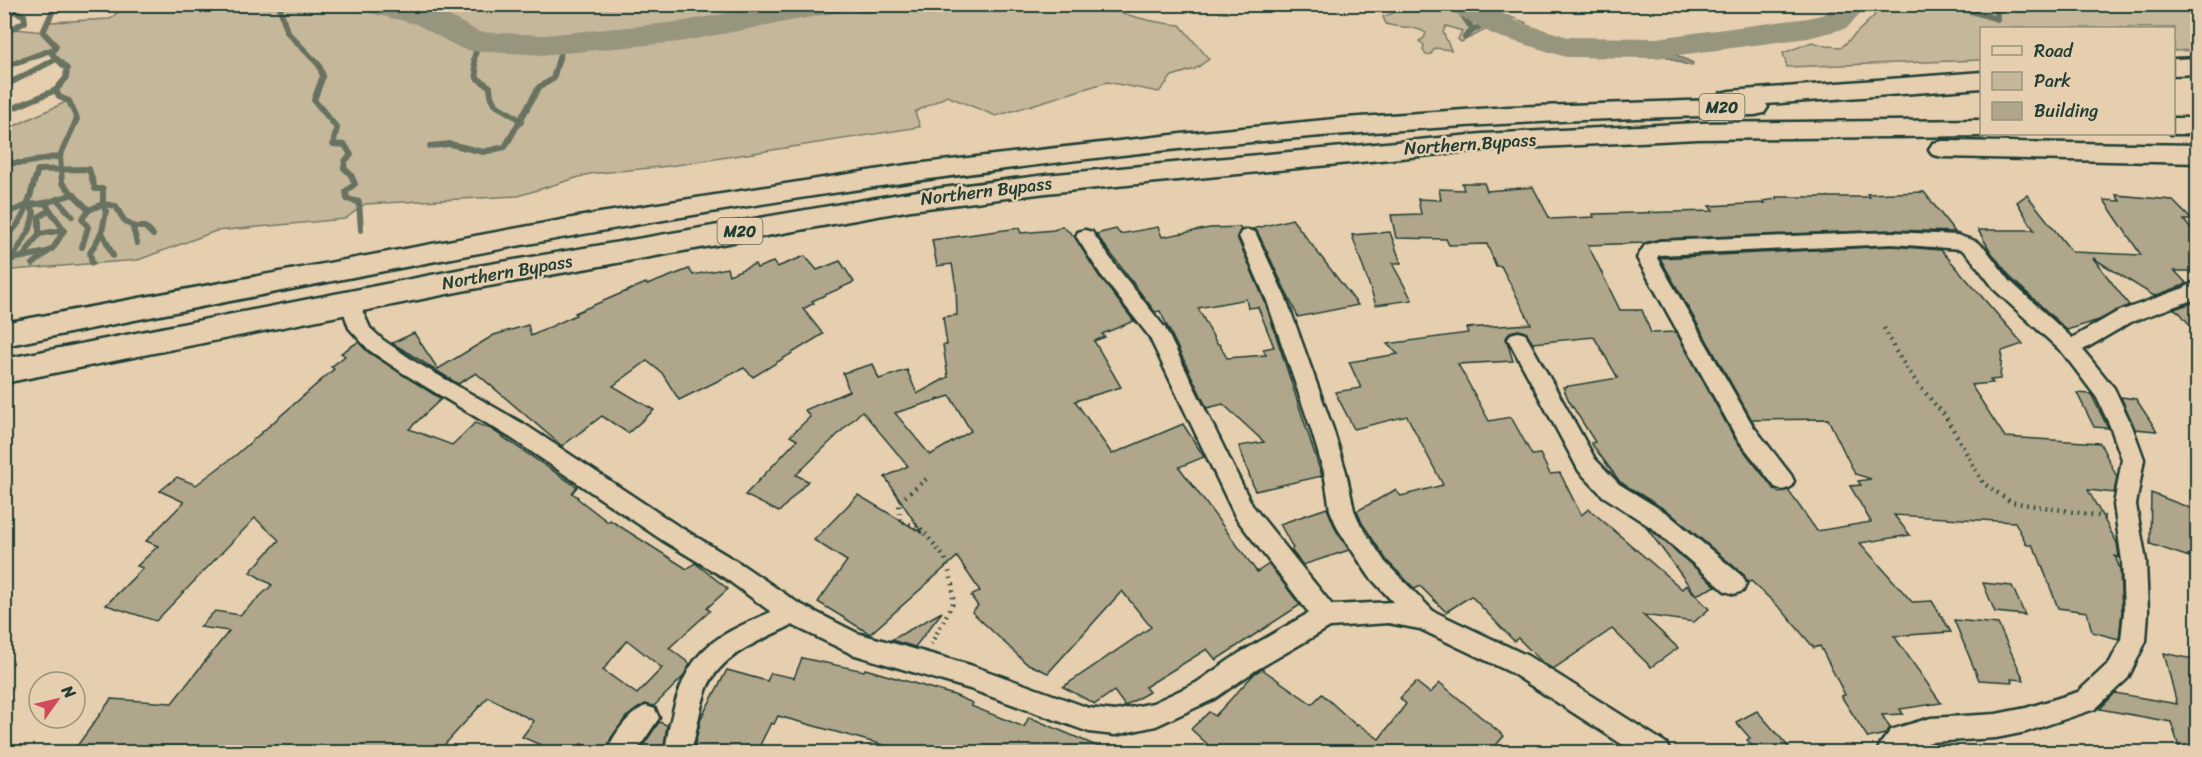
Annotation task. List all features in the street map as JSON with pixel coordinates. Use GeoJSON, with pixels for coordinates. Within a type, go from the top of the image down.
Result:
{"type":"FeatureCollection","features":[{"type":"Feature","properties":{"kind":"highway"},"geometry":{"type":"LineString","coordinates":[[2175,67],[2198,66]]}},
{"type":"Feature","properties":{"kind":"highway"},"geometry":{"type":"LineString","coordinates":[[1462,118],[1980,80]]}},
{"type":"Feature","properties":{"kind":"highway"},"geometry":{"type":"LineString","coordinates":[[2175,105],[2198,104]]}},
{"type":"Feature","properties":{"kind":"highway","name":"Northern Bypass"},"geometry":{"type":"LineString","coordinates":[[4,335],[466,246],[796,189],[982,164],[1259,134],[1462,118],[1682,108],[1980,106]]}},
{"type":"Feature","properties":{"kind":"highway"},"geometry":{"type":"LineString","coordinates":[[2175,126],[2198,126]]}},
{"type":"Feature","properties":{"kind":"highway","name":"Northern Bypass"},"geometry":{"type":"LineString","coordinates":[[4,371],[467,279],[910,201],[1200,167],[1482,142],[1697,131],[1980,128]]}},
{"type":"Feature","properties":{"kind":"highway"},"geometry":{"type":"LineString","coordinates":[[1482,142],[2198,154]]}},
{"type":"Feature","properties":{"kind":"street"},"geometry":{"type":"LineString","coordinates":[[1085,236],[1108,270],[1158,333],[1244,511],[1326,616]]}},
{"type":"Feature","properties":{"kind":"street"},"geometry":{"type":"LineString","coordinates":[[1248,236],[1277,301],[1329,451],[1341,510],[1350,529],[1377,569],[1424,619]]}},
{"type":"Feature","properties":{"kind":"street"},"geometry":{"type":"LineString","coordinates":[[1783,481],[1745,432],[1647,258],[1652,250],[1660,247],[1892,238],[1957,241],[1968,245],[1977,252],[2003,286],[2070,348],[2106,394],[2130,447],[2133,459],[2126,505],[2126,522],[2134,561],[2136,612],[2133,641],[2119,670],[2086,701],[2026,720],[1995,726],[1930,730],[1900,739],[1890,753]]}},
{"type":"Feature","properties":{"kind":"street"},"geometry":{"type":"LineString","coordinates":[[2070,348],[2124,317],[2191,293],[2198,287]]}},
{"type":"Feature","properties":{"kind":"street"},"geometry":{"type":"LineString","coordinates":[[354,314],[356,323],[375,345],[453,395],[519,432],[670,533],[733,571],[792,613],[852,643],[980,680],[1089,720],[1115,723],[1156,714],[1205,691],[1247,662],[1326,616],[1388,612],[1424,619],[1519,664],[1657,753]]}},
{"type":"Feature","properties":{"kind":"street"},"geometry":{"type":"LineString","coordinates":[[1518,339],[1587,465],[1611,490],[1660,521],[1734,584]]}},
{"type":"Feature","properties":{"kind":"street"},"geometry":{"type":"LineString","coordinates":[[678,753],[689,701],[704,668],[726,648],[792,613]]}},
{"type":"Feature","properties":{"kind":"street"},"geometry":{"type":"LineString","coordinates":[[620,753],[646,718]]}},
{"type":"Feature","properties":{"kind":"path"},"geometry":{"type":"LineString","coordinates":[[1884,328],[1895,350],[1917,383],[1946,417],[1983,483],[2011,502],[2078,511],[2126,522]]}},
{"type":"Feature","properties":{"kind":"path"},"geometry":{"type":"LineString","coordinates":[[921,663],[953,603],[953,585],[945,558],[919,526],[900,522],[899,502],[926,479]]}},
{"type":"Feature","properties":{"kind":"green space"},"geometry":{"type":"Polygon","coordinates":[[[373,4],[414,14],[416,4],[847,4],[860,12],[871,12],[874,4],[1094,4],[1105,10],[1180,25],[1209,59],[1195,69],[1172,76],[1159,92],[1107,82],[996,116],[947,96],[915,112],[920,127],[670,166],[589,174],[518,196],[365,204],[345,219],[216,231],[138,260],[12,270],[5,273],[5,117],[12,127],[68,101],[59,97],[56,90],[66,78],[67,69],[52,54],[54,49],[5,67],[5,33],[16,29],[43,32],[50,22],[110,19],[126,5],[373,4]]]}},
{"type":"Feature","properties":{"kind":"green space"},"geometry":{"type":"Polygon","coordinates":[[[1467,4],[1526,23],[1524,26],[1485,30],[1461,42],[1458,39],[1462,31],[1446,26],[1443,32],[1451,50],[1435,48],[1431,54],[1426,55],[1423,50],[1424,45],[1419,41],[1426,33],[1417,29],[1386,24],[1383,17],[1393,13],[1396,8],[1393,5],[1467,4]]]}},
{"type":"Feature","properties":{"kind":"green space"},"geometry":{"type":"Polygon","coordinates":[[[1881,4],[2197,5],[2197,50],[2175,51],[2175,27],[1980,27],[1980,60],[1787,67],[1783,53],[1812,42],[1842,47],[1874,16],[1881,4]]]}},
{"type":"Feature","properties":{"kind":"shaded area"},"geometry":{"type":"Polygon","coordinates":[[[1741,30],[1766,33],[1755,40],[1708,40],[1703,49],[1677,45],[1707,40],[1741,30]]]}},
{"type":"Feature","properties":{"kind":"shaded area"},"geometry":{"type":"Polygon","coordinates":[[[1640,41],[1670,46],[1670,52],[1693,63],[1692,66],[1657,53],[1619,48],[1640,41]]]}},
{"type":"Feature","properties":{"kind":"building"},"geometry":{"type":"Polygon","coordinates":[[[1462,183],[1484,183],[1487,191],[1533,187],[1550,219],[1594,217],[1593,214],[1713,211],[1709,206],[1765,203],[1763,201],[1777,199],[1776,197],[1869,197],[1867,194],[1924,192],[1955,232],[1892,230],[1660,239],[1644,243],[1588,245],[1620,310],[1642,310],[1651,333],[1676,332],[1735,439],[1773,488],[1779,493],[1788,490],[1817,531],[1871,522],[1850,486],[1861,485],[1858,481],[1871,479],[1855,474],[1828,419],[1752,420],[1660,258],[1892,246],[1941,250],[2023,344],[2002,351],[2000,379],[1990,380],[1993,383],[1971,385],[2005,437],[2100,443],[2117,477],[2114,493],[2088,490],[2117,543],[2119,557],[2115,556],[2120,569],[2122,612],[2119,639],[2092,632],[2087,612],[2058,608],[2038,555],[2032,545],[2027,545],[2015,522],[1894,515],[1910,535],[1860,543],[1912,602],[1932,601],[1951,632],[1894,636],[1941,703],[1900,709],[1903,714],[1882,715],[1890,728],[1885,734],[1868,738],[1841,696],[1845,695],[1820,646],[1814,648],[1782,610],[1751,581],[1748,583],[1744,575],[1669,512],[1620,482],[1591,443],[1595,442],[1569,401],[1563,387],[1618,378],[1594,337],[1533,343],[1527,333],[1519,330],[1510,332],[1506,338],[1513,361],[1458,364],[1489,421],[1511,417],[1532,455],[1540,454],[1550,474],[1560,473],[1581,515],[1589,509],[1682,589],[1686,585],[1709,609],[1694,622],[1643,615],[1678,648],[1651,667],[1612,629],[1553,669],[1543,663],[1518,638],[1514,641],[1471,596],[1446,612],[1420,586],[1415,589],[1387,561],[1362,523],[1357,511],[1395,490],[1401,496],[1443,485],[1407,416],[1354,429],[1335,392],[1361,388],[1349,362],[1398,354],[1387,344],[1468,333],[1466,328],[1531,324],[1501,266],[1496,266],[1487,244],[1449,245],[1446,239],[1396,238],[1391,215],[1421,214],[1418,199],[1441,200],[1439,189],[1464,190],[1462,183]]]}},
{"type":"Feature","properties":{"kind":"building"},"geometry":{"type":"Polygon","coordinates":[[[2027,195],[2072,252],[2141,255],[2104,200],[2120,201],[2116,195],[2172,200],[2192,220],[2184,220],[2198,239],[2198,271],[2175,271],[2187,284],[2154,296],[2093,258],[2129,305],[2099,320],[2067,330],[2012,279],[1991,252],[1978,230],[2034,230],[2017,202],[2027,195]]]}},
{"type":"Feature","properties":{"kind":"building"},"geometry":{"type":"Polygon","coordinates":[[[1292,219],[1358,305],[1298,317],[1257,231],[1253,229],[1292,219]]]}},
{"type":"Feature","properties":{"kind":"building"},"geometry":{"type":"Polygon","coordinates":[[[1062,226],[1074,236],[1099,276],[1134,321],[1102,334],[1105,337],[1094,341],[1121,387],[1075,401],[1112,454],[1183,424],[1204,457],[1179,467],[1257,572],[1269,564],[1300,605],[1216,660],[1207,649],[1145,687],[1149,692],[1125,706],[1114,691],[1095,704],[1063,687],[1151,627],[1122,591],[1048,673],[1026,663],[972,612],[978,606],[971,596],[980,591],[957,557],[870,634],[818,602],[847,561],[814,540],[858,495],[922,533],[885,477],[908,466],[862,411],[796,475],[808,481],[779,512],[745,495],[797,440],[790,436],[810,417],[805,410],[849,391],[843,373],[873,364],[879,379],[907,370],[917,394],[948,377],[943,345],[947,345],[943,317],[957,315],[956,287],[952,264],[937,266],[932,240],[1019,228],[1021,233],[1054,230],[1062,226]],[[950,396],[895,413],[930,455],[971,431],[950,396]]]}},
{"type":"Feature","properties":{"kind":"building"},"geometry":{"type":"Polygon","coordinates":[[[1158,227],[1162,237],[1210,228],[1240,227],[1241,230],[1237,237],[1265,302],[1322,476],[1255,491],[1239,446],[1264,442],[1223,404],[1207,408],[1160,311],[1155,312],[1096,234],[1116,229],[1120,234],[1158,227]],[[1246,299],[1198,308],[1227,358],[1266,355],[1263,349],[1274,347],[1258,307],[1248,308],[1246,299]]]}},
{"type":"Feature","properties":{"kind":"building"},"geometry":{"type":"Polygon","coordinates":[[[1390,232],[1401,263],[1392,263],[1412,300],[1376,305],[1352,235],[1390,232]]]}},
{"type":"Feature","properties":{"kind":"building"},"geometry":{"type":"Polygon","coordinates":[[[805,256],[817,270],[840,261],[854,282],[812,301],[814,303],[803,309],[823,334],[753,377],[744,368],[679,400],[662,373],[647,361],[613,386],[654,410],[628,433],[602,416],[562,446],[476,373],[458,384],[392,343],[414,333],[438,369],[494,335],[528,325],[531,336],[576,315],[575,313],[646,283],[647,285],[689,269],[693,275],[727,268],[729,275],[755,264],[757,268],[773,262],[777,267],[805,256]]]}},
{"type":"Feature","properties":{"kind":"building"},"geometry":{"type":"Polygon","coordinates":[[[2198,301],[2198,335],[2174,309],[2198,301]]]}},
{"type":"Feature","properties":{"kind":"building"},"geometry":{"type":"Polygon","coordinates":[[[358,342],[368,352],[441,399],[409,429],[452,445],[475,423],[491,429],[577,487],[572,493],[608,522],[610,520],[687,569],[695,563],[728,589],[707,608],[710,611],[669,648],[690,664],[683,677],[654,706],[645,704],[626,717],[611,738],[605,753],[581,744],[575,753],[559,753],[522,737],[534,721],[488,697],[437,753],[72,753],[111,699],[172,703],[229,631],[200,627],[215,611],[240,615],[272,585],[250,572],[279,540],[255,518],[156,621],[106,605],[143,568],[137,566],[158,546],[146,541],[184,502],[160,491],[177,477],[196,485],[236,455],[334,369],[331,367],[345,356],[341,353],[358,342]],[[627,640],[603,670],[637,694],[662,668],[627,640]]]}},
{"type":"Feature","properties":{"kind":"building"},"geometry":{"type":"Polygon","coordinates":[[[2077,393],[2091,394],[2108,428],[2094,427],[2077,393]]]}},
{"type":"Feature","properties":{"kind":"building"},"geometry":{"type":"Polygon","coordinates":[[[2121,397],[2136,399],[2157,431],[2135,429],[2121,397]]]}},
{"type":"Feature","properties":{"kind":"building"},"geometry":{"type":"Polygon","coordinates":[[[2151,493],[2198,511],[2196,556],[2188,555],[2189,557],[2150,544],[2151,493]]]}},
{"type":"Feature","properties":{"kind":"building"},"geometry":{"type":"Polygon","coordinates":[[[1327,508],[1336,530],[1349,550],[1303,565],[1291,550],[1293,548],[1280,524],[1327,508]]]}},
{"type":"Feature","properties":{"kind":"building"},"geometry":{"type":"Polygon","coordinates":[[[1646,527],[1651,530],[1716,586],[1696,595],[1646,527]]]}},
{"type":"Feature","properties":{"kind":"building"},"geometry":{"type":"Polygon","coordinates":[[[1983,583],[2012,586],[2025,615],[1995,612],[1983,583]]]}},
{"type":"Feature","properties":{"kind":"building"},"geometry":{"type":"Polygon","coordinates":[[[942,612],[915,647],[891,640],[942,612]]]}},
{"type":"Feature","properties":{"kind":"building"},"geometry":{"type":"Polygon","coordinates":[[[1954,620],[1998,624],[2024,680],[2011,679],[2012,682],[1979,680],[1954,620]]]}},
{"type":"Feature","properties":{"kind":"building"},"geometry":{"type":"Polygon","coordinates":[[[2164,653],[2198,660],[2198,753],[2181,753],[2171,722],[2100,709],[2115,693],[2177,704],[2164,653]]]}},
{"type":"Feature","properties":{"kind":"building"},"geometry":{"type":"Polygon","coordinates":[[[802,658],[864,671],[865,669],[954,695],[973,703],[971,706],[1024,727],[1029,717],[1113,753],[912,753],[778,716],[774,724],[771,723],[756,753],[693,753],[701,718],[727,670],[767,681],[771,673],[794,678],[802,658]]]}},
{"type":"Feature","properties":{"kind":"building"},"geometry":{"type":"Polygon","coordinates":[[[1262,669],[1312,704],[1322,694],[1357,726],[1358,724],[1379,739],[1406,704],[1400,698],[1416,682],[1430,693],[1440,683],[1504,736],[1489,753],[1217,753],[1191,729],[1209,712],[1215,716],[1255,673],[1262,669]]]}},
{"type":"Feature","properties":{"kind":"building"},"geometry":{"type":"Polygon","coordinates":[[[1757,711],[1794,753],[1758,753],[1747,740],[1750,738],[1736,722],[1757,711]]]}},
{"type":"Feature","properties":{"kind":"building"},"geometry":{"type":"Polygon","coordinates":[[[659,722],[667,725],[663,753],[638,753],[659,722]]]}},
{"type":"Feature","properties":{"kind":"waterway"},"geometry":{"type":"LineString","coordinates":[[56,4],[43,32],[56,46],[52,54],[67,69],[66,78],[56,90]]}},
{"type":"Feature","properties":{"kind":"waterway"},"geometry":{"type":"LineString","coordinates":[[279,4],[287,32],[319,65],[323,76],[314,100],[337,128],[333,144],[345,145],[351,155],[345,161],[344,168],[351,175],[355,184],[346,191],[347,199],[359,202],[361,230]]}},
{"type":"Feature","properties":{"kind":"waterway"},"geometry":{"type":"LineString","coordinates":[[373,4],[427,17],[472,41],[544,45],[679,32],[833,4]]}},
{"type":"Feature","properties":{"kind":"waterway"},"geometry":{"type":"LineString","coordinates":[[1455,4],[1473,30]]}},
{"type":"Feature","properties":{"kind":"waterway"},"geometry":{"type":"LineString","coordinates":[[1462,4],[1505,28],[1566,47],[1656,48],[1808,28],[1836,21],[1853,4]]}},
{"type":"Feature","properties":{"kind":"waterway"},"geometry":{"type":"LineString","coordinates":[[1947,4],[1997,19],[1996,8],[2030,10],[2046,4]]}},
{"type":"Feature","properties":{"kind":"waterway"},"geometry":{"type":"LineString","coordinates":[[4,8],[24,15],[25,22],[4,33]]}},
{"type":"Feature","properties":{"kind":"waterway"},"geometry":{"type":"LineString","coordinates":[[1473,30],[1492,21]]}},
{"type":"Feature","properties":{"kind":"waterway"},"geometry":{"type":"LineString","coordinates":[[1465,37],[1473,30]]}},
{"type":"Feature","properties":{"kind":"waterway"},"geometry":{"type":"LineString","coordinates":[[472,41],[477,46],[474,59],[477,78],[490,87],[493,101],[520,121]]}},
{"type":"Feature","properties":{"kind":"waterway"},"geometry":{"type":"LineString","coordinates":[[520,121],[539,87],[553,79],[561,51],[552,44]]}},
{"type":"Feature","properties":{"kind":"waterway"},"geometry":{"type":"LineString","coordinates":[[4,67],[54,49]]}},
{"type":"Feature","properties":{"kind":"waterway"},"geometry":{"type":"LineString","coordinates":[[4,86],[56,59]]}},
{"type":"Feature","properties":{"kind":"waterway"},"geometry":{"type":"LineString","coordinates":[[4,112],[56,90]]}},
{"type":"Feature","properties":{"kind":"waterway"},"geometry":{"type":"LineString","coordinates":[[56,90],[59,97],[69,101],[77,119],[60,156]]}},
{"type":"Feature","properties":{"kind":"waterway"},"geometry":{"type":"LineString","coordinates":[[430,146],[450,144],[483,152],[505,147],[520,121]]}},
{"type":"Feature","properties":{"kind":"waterway"},"geometry":{"type":"LineString","coordinates":[[4,163],[24,163],[60,156]]}},
{"type":"Feature","properties":{"kind":"waterway"},"geometry":{"type":"LineString","coordinates":[[60,156],[61,170]]}},
{"type":"Feature","properties":{"kind":"waterway"},"geometry":{"type":"LineString","coordinates":[[61,170],[89,169],[95,189],[103,189],[103,204]]}},
{"type":"Feature","properties":{"kind":"waterway"},"geometry":{"type":"LineString","coordinates":[[27,205],[38,170],[61,170]]}},
{"type":"Feature","properties":{"kind":"waterway"},"geometry":{"type":"LineString","coordinates":[[61,170],[62,183],[73,194]]}},
{"type":"Feature","properties":{"kind":"waterway"},"geometry":{"type":"LineString","coordinates":[[57,199],[73,194]]}},
{"type":"Feature","properties":{"kind":"waterway"},"geometry":{"type":"LineString","coordinates":[[73,194],[89,210]]}},
{"type":"Feature","properties":{"kind":"waterway"},"geometry":{"type":"LineString","coordinates":[[45,203],[57,199]]}},
{"type":"Feature","properties":{"kind":"waterway"},"geometry":{"type":"LineString","coordinates":[[57,199],[72,216]]}},
{"type":"Feature","properties":{"kind":"waterway"},"geometry":{"type":"LineString","coordinates":[[28,205],[45,203]]}},
{"type":"Feature","properties":{"kind":"waterway"},"geometry":{"type":"LineString","coordinates":[[45,203],[50,210]]}},
{"type":"Feature","properties":{"kind":"waterway"},"geometry":{"type":"LineString","coordinates":[[89,210],[103,204]]}},
{"type":"Feature","properties":{"kind":"waterway"},"geometry":{"type":"LineString","coordinates":[[102,232],[106,211],[103,204]]}},
{"type":"Feature","properties":{"kind":"waterway"},"geometry":{"type":"LineString","coordinates":[[103,204],[116,206],[121,216],[130,225],[145,227],[153,235]]}},
{"type":"Feature","properties":{"kind":"waterway"},"geometry":{"type":"LineString","coordinates":[[4,214],[27,205]]}},
{"type":"Feature","properties":{"kind":"waterway"},"geometry":{"type":"LineString","coordinates":[[4,237],[18,224],[27,205]]}},
{"type":"Feature","properties":{"kind":"waterway"},"geometry":{"type":"LineString","coordinates":[[12,259],[30,229],[34,212],[28,205]]}},
{"type":"Feature","properties":{"kind":"waterway"},"geometry":{"type":"LineString","coordinates":[[39,234],[39,217],[50,210]]}},
{"type":"Feature","properties":{"kind":"waterway"},"geometry":{"type":"LineString","coordinates":[[50,210],[64,230]]}},
{"type":"Feature","properties":{"kind":"waterway"},"geometry":{"type":"LineString","coordinates":[[82,247],[88,227],[82,219],[89,210]]}},
{"type":"Feature","properties":{"kind":"waterway"},"geometry":{"type":"LineString","coordinates":[[133,228],[137,243]]}},
{"type":"Feature","properties":{"kind":"waterway"},"geometry":{"type":"LineString","coordinates":[[33,264],[54,247],[64,230]]}},
{"type":"Feature","properties":{"kind":"waterway"},"geometry":{"type":"LineString","coordinates":[[39,234],[64,230]]}},
{"type":"Feature","properties":{"kind":"waterway"},"geometry":{"type":"LineString","coordinates":[[92,263],[90,253],[102,232]]}},
{"type":"Feature","properties":{"kind":"waterway"},"geometry":{"type":"LineString","coordinates":[[102,232],[113,256]]}},
{"type":"Feature","properties":{"kind":"waterway"},"geometry":{"type":"LineString","coordinates":[[23,257],[39,234]]}},
{"type":"Feature","properties":{"kind":"waterway"},"geometry":{"type":"LineString","coordinates":[[23,257],[47,252]]}},
{"type":"Feature","properties":{"kind":"waterway"},"geometry":{"type":"LineString","coordinates":[[12,259],[23,257]]}},
{"type":"Feature","properties":{"kind":"waterway"},"geometry":{"type":"LineString","coordinates":[[4,258],[12,259]]}}]}
